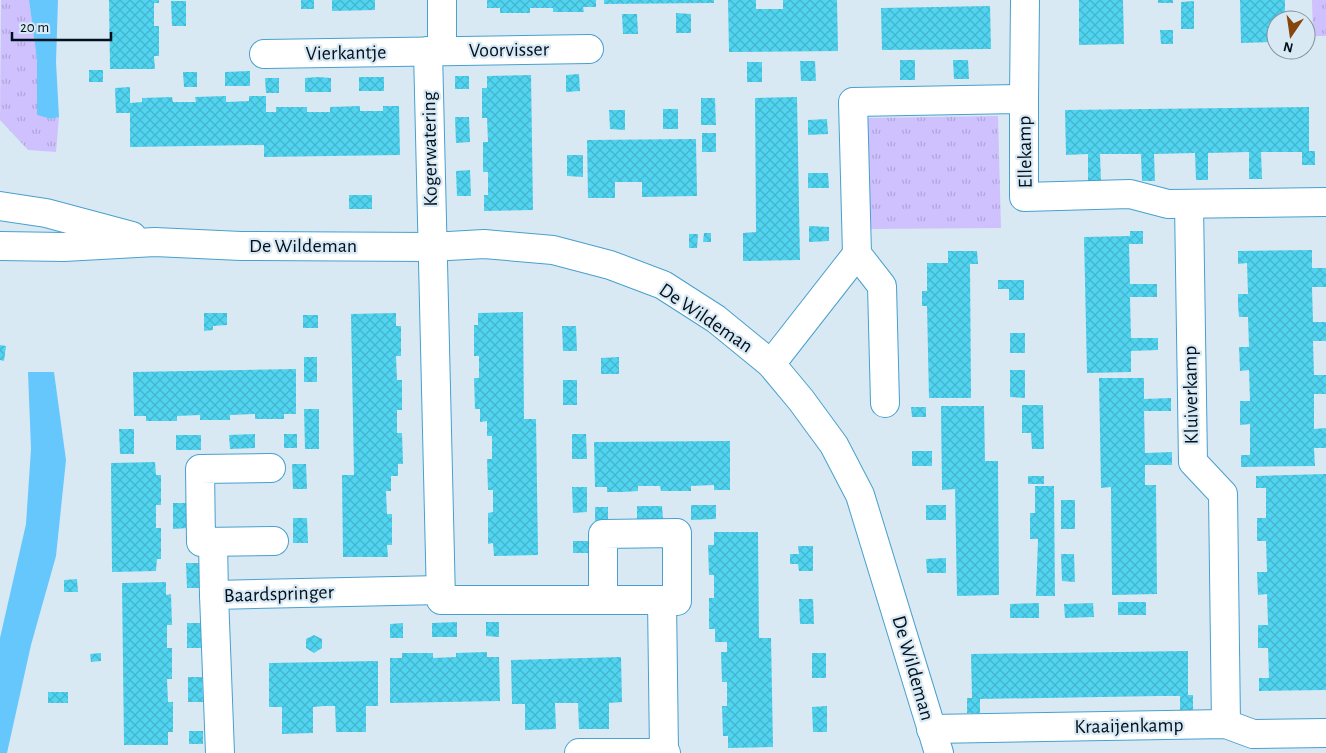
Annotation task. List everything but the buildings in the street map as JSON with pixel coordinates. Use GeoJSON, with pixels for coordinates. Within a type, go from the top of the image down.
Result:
{"type":"FeatureCollection","features":[{"type":"Feature","properties":{"kind":"street","name":"Kogerwatering"},"geometry":{"type":"LineString","coordinates":[[431,247],[435,51],[442,0]]}},
{"type":"Feature","properties":{"kind":"street"},"geometry":{"type":"LineString","coordinates":[[1024,99],[1025,0]]}},
{"type":"Feature","properties":{"kind":"street","name":"Voorvisser"},"geometry":{"type":"LineString","coordinates":[[435,51],[589,49]]}},
{"type":"Feature","properties":{"kind":"street","name":"Vierkantje"},"geometry":{"type":"LineString","coordinates":[[264,54],[435,51]]}},
{"type":"Feature","properties":{"kind":"street","name":"Ellekamp"},"geometry":{"type":"LineString","coordinates":[[857,254],[852,102],[1024,99],[1024,197],[1130,194],[1168,204],[1326,202]]}},
{"type":"Feature","properties":{"kind":"street","name":"Kluiverkamp"},"geometry":{"type":"LineString","coordinates":[[1189,204],[1192,462],[1222,494],[1226,724]]}},
{"type":"Feature","properties":{"kind":"street","name":"De Wildeman"},"geometry":{"type":"LineString","coordinates":[[0,206],[46,213],[155,242]]}},
{"type":"Feature","properties":{"kind":"street","name":"De Wildeman"},"geometry":{"type":"LineString","coordinates":[[0,246],[64,248],[155,242],[241,246],[431,247],[484,244],[553,250],[610,265],[662,286],[716,319],[771,364],[801,400],[834,445],[860,495],[935,741]]}},
{"type":"Feature","properties":{"kind":"street"},"geometry":{"type":"LineString","coordinates":[[431,247],[441,600],[677,601],[677,533],[603,534],[603,600]]}},
{"type":"Feature","properties":{"kind":"street"},"geometry":{"type":"LineString","coordinates":[[771,364],[857,254],[882,286],[886,403]]}},
{"type":"Feature","properties":{"kind":"street"},"geometry":{"type":"LineString","coordinates":[[271,468],[200,469],[201,542],[274,541]]}},
{"type":"Feature","properties":{"kind":"street"},"geometry":{"type":"LineString","coordinates":[[213,542],[214,594]]}},
{"type":"Feature","properties":{"kind":"street","name":"Baardspringer"},"geometry":{"type":"LineString","coordinates":[[220,753],[214,594],[441,590]]}},
{"type":"Feature","properties":{"kind":"street"},"geometry":{"type":"LineString","coordinates":[[579,753],[665,753],[662,600]]}},
{"type":"Feature","properties":{"kind":"street","name":"Kraaijenkamp"},"geometry":{"type":"LineString","coordinates":[[935,741],[1226,724],[1253,734],[1326,733]]}},
{"type":"Feature","properties":{"kind":"green space"},"geometry":{"type":"Polygon","coordinates":[[[1,0],[29,0],[37,60],[37,115],[51,119],[59,117],[56,152],[28,150],[0,120],[1,0]]]}},
{"type":"Feature","properties":{"kind":"green space"},"geometry":{"type":"Polygon","coordinates":[[[1312,0],[1326,0],[1326,36],[1316,36],[1316,10],[1312,10],[1312,0]]]}},
{"type":"Feature","properties":{"kind":"green space"},"geometry":{"type":"Polygon","coordinates":[[[998,116],[1001,228],[868,229],[867,118],[998,116]]]}},
{"type":"Feature","properties":{"kind":"water"},"geometry":{"type":"Polygon","coordinates":[[[29,0],[58,0],[56,62],[59,117],[51,119],[37,115],[37,60],[29,0]]]}},
{"type":"Feature","properties":{"kind":"water"},"geometry":{"type":"Polygon","coordinates":[[[28,372],[54,372],[66,460],[56,556],[31,645],[7,753],[0,753],[0,638],[26,524],[31,449],[28,372]]]}}]}
